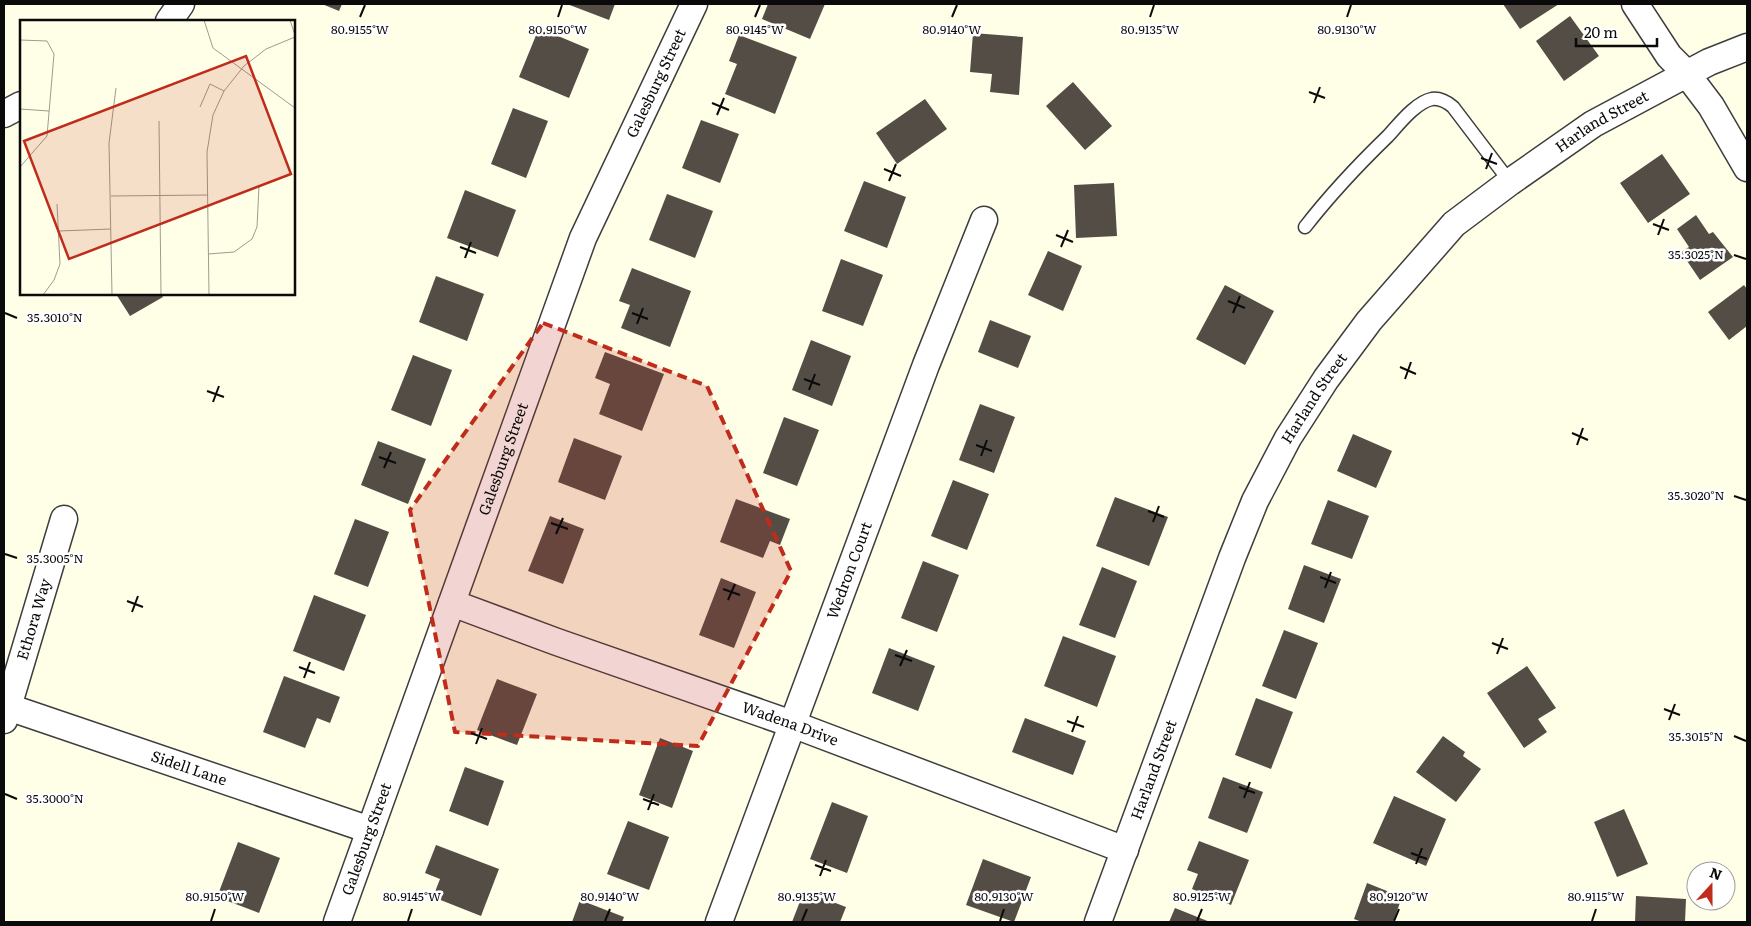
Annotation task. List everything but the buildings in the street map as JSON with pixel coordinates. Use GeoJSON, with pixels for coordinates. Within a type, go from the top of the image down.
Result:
{"type":"FeatureCollection","features":[{"type":"Feature","properties":{"kind":"street"},"geometry":{"type":"LineString","coordinates":[[170,20],[182,4]]}},
{"type":"Feature","properties":{"kind":"street","name":"Galesburg Street"},"geometry":{"type":"LineString","coordinates":[[337,922],[583,238],[694,4]]}},
{"type":"Feature","properties":{"kind":"street"},"geometry":{"type":"LineString","coordinates":[[1635,4],[1668,56],[1686,74],[1711,106],[1747,168]]}},
{"type":"Feature","properties":{"kind":"street","name":"Harland Street"},"geometry":{"type":"LineString","coordinates":[[1098,922],[1232,558],[1256,500],[1288,438],[1326,379],[1369,321],[1454,224],[1510,182],[1593,124],[1709,62],[1747,47]]}},
{"type":"Feature","properties":{"kind":"street"},"geometry":{"type":"LineString","coordinates":[[4,114],[20,106]]}},
{"type":"Feature","properties":{"kind":"street","name":"Wedron Court"},"geometry":{"type":"LineString","coordinates":[[719,922],[926,365],[984,220]]}},
{"type":"Feature","properties":{"kind":"street","name":"Ethora Way"},"geometry":{"type":"LineString","coordinates":[[6,714],[64,519]]}},
{"type":"Feature","properties":{"kind":"street","name":"Wadena Drive"},"geometry":{"type":"LineString","coordinates":[[452,602],[557,642],[792,724],[1125,850]]}},
{"type":"Feature","properties":{"kind":"street","name":"Sidell Lane"},"geometry":{"type":"LineString","coordinates":[[6,714],[370,830]]}},
{"type":"Feature","properties":{"kind":"lane"},"geometry":{"type":"LineString","coordinates":[[1305,227],[1332,193],[1416,107],[1432,100],[1446,101],[1453,107],[1510,182]]}},
{"type":"Feature","properties":{"kind":"highlighted area"},"geometry":{"type":"Polygon","coordinates":[[[543,323],[707,386],[791,571],[698,746],[455,732],[410,510],[543,323]]]}}]}
